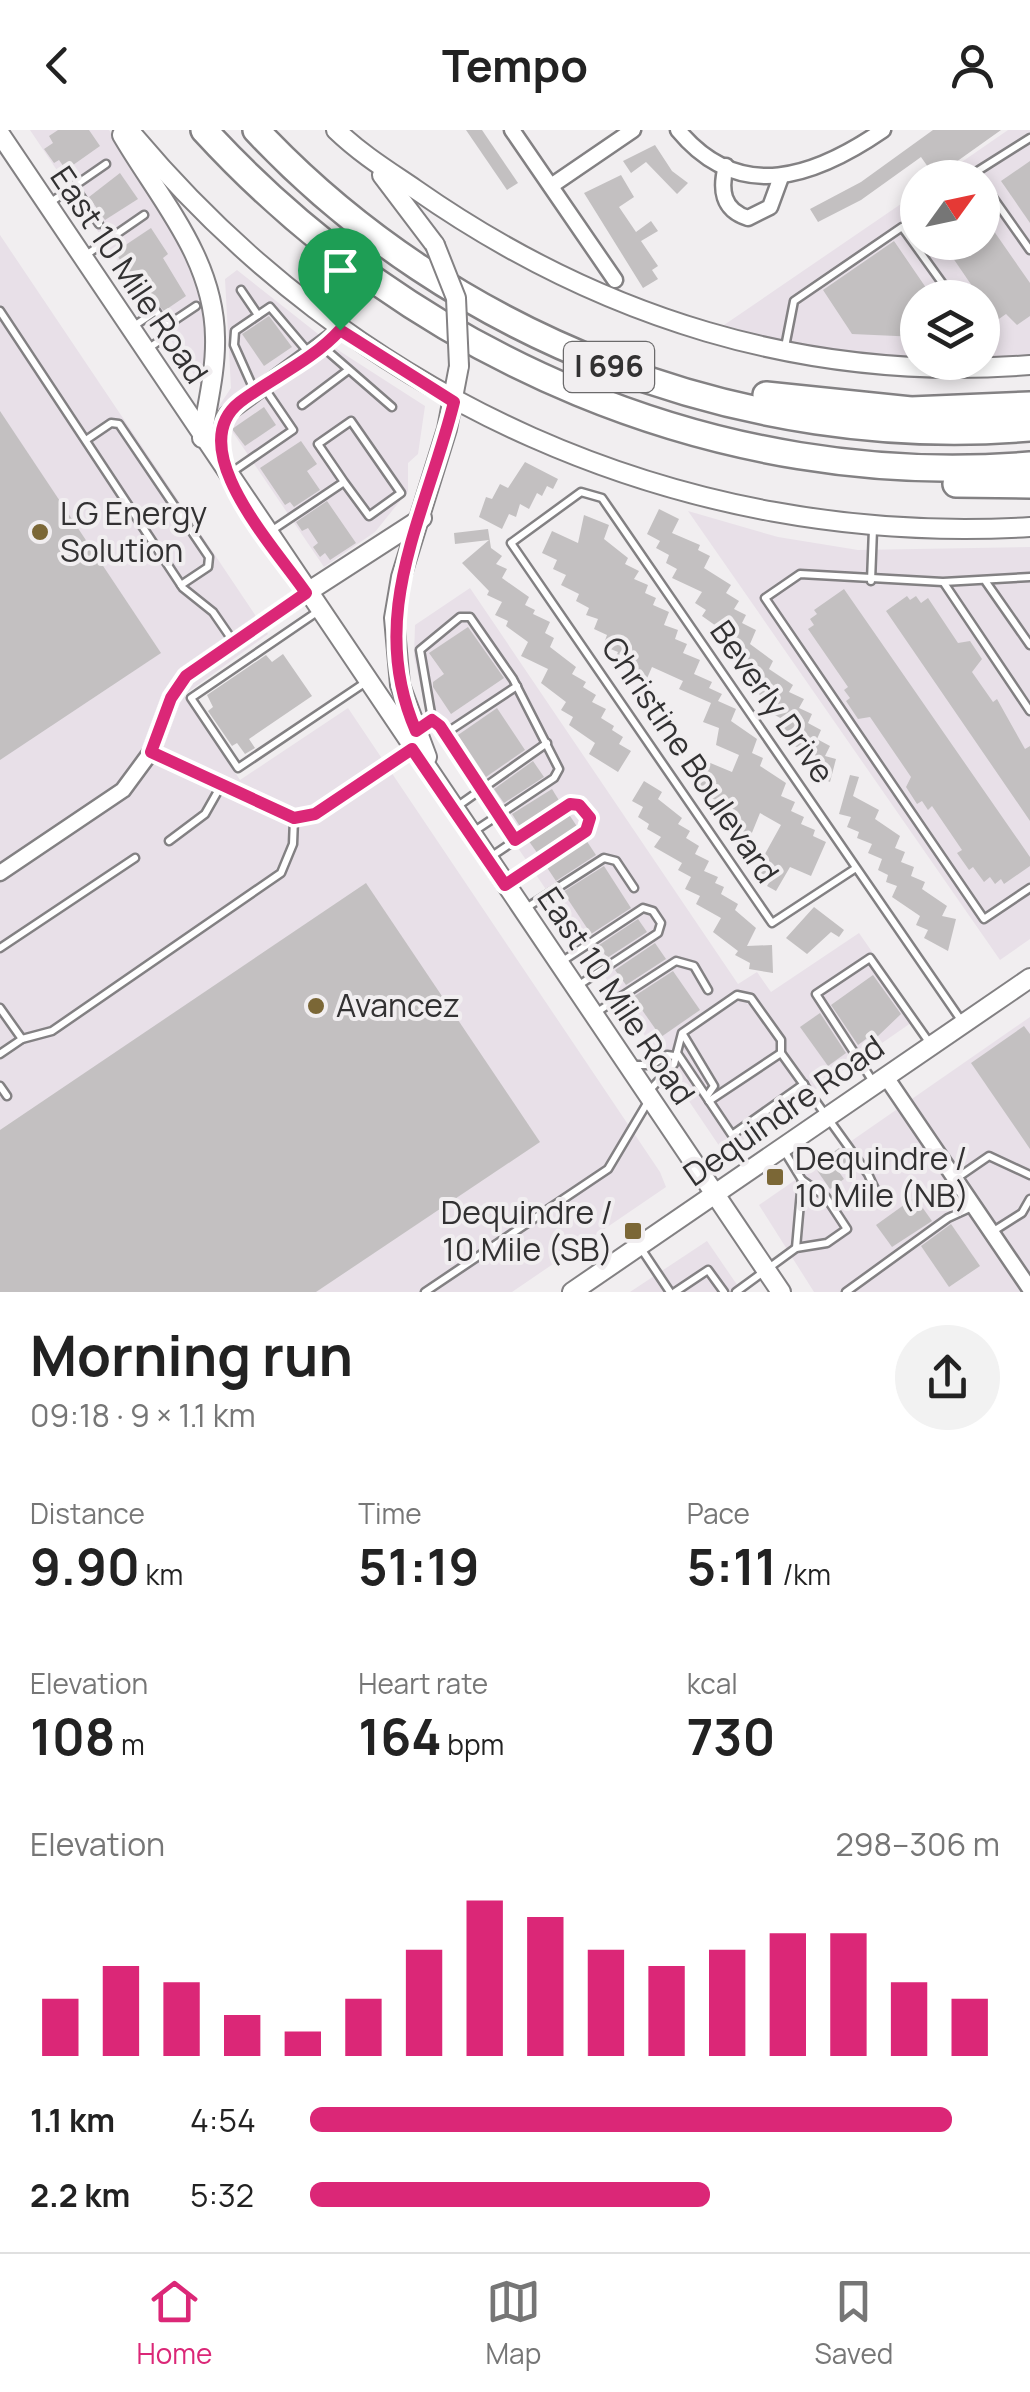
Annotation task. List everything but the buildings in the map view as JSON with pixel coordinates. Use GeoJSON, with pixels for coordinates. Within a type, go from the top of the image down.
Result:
{"type":"FeatureCollection","features":[{"type":"Feature","properties":{"kind":"highway","name":"I 696"},"geometry":{"type":"LineString","coordinates":[[204,130],[309,232],[416,310],[544,380],[652,420],[748,446],[882,466],[1030,465]]}},
{"type":"Feature","properties":{"kind":"highway","name":"I 696"},"geometry":{"type":"LineString","coordinates":[[256,130],[317,190],[382,242],[478,304],[614,369],[702,396],[856,425],[1030,428]]}},
{"type":"Feature","properties":{"kind":"highway"},"geometry":{"type":"LineString","coordinates":[[702,396],[732,393],[911,410],[1030,405]]}},
{"type":"Feature","properties":{"kind":"highway"},"geometry":{"type":"LineString","coordinates":[[652,420],[731,457],[798,471],[894,482],[1030,486]]}},
{"type":"Feature","properties":{"kind":"main road"},"geometry":{"type":"LineString","coordinates":[[119,130],[192,244],[211,298],[215,352],[202,438]]}},
{"type":"Feature","properties":{"kind":"main road"},"geometry":{"type":"LineString","coordinates":[[129,130],[229,238],[340,330],[454,402],[521,436],[632,480],[734,506],[874,528],[1030,528]]}},
{"type":"Feature","properties":{"kind":"main road"},"geometry":{"type":"LineString","coordinates":[[336,130],[372,163],[436,245],[456,298],[460,366],[454,402],[401,577],[393,629],[411,740]]}},
{"type":"Feature","properties":{"kind":"main road","name":"East 10 Mile Road"},"geometry":{"type":"LineString","coordinates":[[0,135],[318,612],[411,740],[470,834],[781,1292]]}},
{"type":"Feature","properties":{"kind":"main road"},"geometry":{"type":"LineString","coordinates":[[372,163],[498,244],[590,292],[657,319],[784,353],[900,366]]}},
{"type":"Feature","properties":{"kind":"main road"},"geometry":{"type":"LineString","coordinates":[[1000,366],[1030,365]]}},
{"type":"Feature","properties":{"kind":"main road"},"geometry":{"type":"LineString","coordinates":[[306,593],[422,518]]}},
{"type":"Feature","properties":{"kind":"main road","name":"Dequindre Road"},"geometry":{"type":"LineString","coordinates":[[572,1292],[1030,978]]}},
{"type":"Feature","properties":{"kind":"street"},"geometry":{"type":"LineString","coordinates":[[512,130],[615,280]]}},
{"type":"Feature","properties":{"kind":"street"},"geometry":{"type":"LineString","coordinates":[[551,186],[633,130]]}},
{"type":"Feature","properties":{"kind":"street"},"geometry":{"type":"LineString","coordinates":[[678,130],[701,152],[726,166],[781,177],[829,165],[883,130]]}},
{"type":"Feature","properties":{"kind":"street"},"geometry":{"type":"LineString","coordinates":[[726,166],[725,200],[735,214],[748,218],[761,216],[770,207],[781,177]]}},
{"type":"Feature","properties":{"kind":"street"},"geometry":{"type":"LineString","coordinates":[[225,473],[218,435],[222,419],[340,330]]}},
{"type":"Feature","properties":{"kind":"street"},"geometry":{"type":"LineString","coordinates":[[0,873],[123,790],[151,752],[179,685],[233,641],[306,593]]}},
{"type":"Feature","properties":{"kind":"street"},"geometry":{"type":"LineString","coordinates":[[880,1081],[1028,1280]]}},
{"type":"Feature","properties":{"kind":"lane"},"geometry":{"type":"LineString","coordinates":[[0,135],[9,130]]}},
{"type":"Feature","properties":{"kind":"lane"},"geometry":{"type":"LineString","coordinates":[[1000,160],[1030,138]]}},
{"type":"Feature","properties":{"kind":"lane"},"geometry":{"type":"LineString","coordinates":[[46,206],[106,164]]}},
{"type":"Feature","properties":{"kind":"lane"},"geometry":{"type":"LineString","coordinates":[[74,186],[99,224]]}},
{"type":"Feature","properties":{"kind":"lane"},"geometry":{"type":"LineString","coordinates":[[1000,209],[1030,250]]}},
{"type":"Feature","properties":{"kind":"lane"},"geometry":{"type":"LineString","coordinates":[[81,258],[144,215]]}},
{"type":"Feature","properties":{"kind":"lane"},"geometry":{"type":"LineString","coordinates":[[784,353],[794,301],[902,227],[939,280]]}},
{"type":"Feature","properties":{"kind":"lane"},"geometry":{"type":"LineString","coordinates":[[241,290],[258,315]]}},
{"type":"Feature","properties":{"kind":"lane"},"geometry":{"type":"LineString","coordinates":[[144,351],[196,306]]}},
{"type":"Feature","properties":{"kind":"lane"},"geometry":{"type":"LineString","coordinates":[[225,473],[293,430],[259,389],[234,338],[234,331],[270,307],[316,350],[392,407]]}},
{"type":"Feature","properties":{"kind":"lane"},"geometry":{"type":"LineString","coordinates":[[0,310],[181,585],[214,612],[233,641]]}},
{"type":"Feature","properties":{"kind":"lane"},"geometry":{"type":"LineString","coordinates":[[129,329],[156,311],[168,329]]}},
{"type":"Feature","properties":{"kind":"lane"},"geometry":{"type":"LineString","coordinates":[[302,404],[347,372]]}},
{"type":"Feature","properties":{"kind":"lane"},"geometry":{"type":"LineString","coordinates":[[352,421],[401,493],[369,516],[344,482],[318,444],[352,421]]}},
{"type":"Feature","properties":{"kind":"lane"},"geometry":{"type":"LineString","coordinates":[[86,440],[112,423],[120,424],[209,557],[208,567],[181,585]]}},
{"type":"Feature","properties":{"kind":"lane"},"geometry":{"type":"LineString","coordinates":[[266,534],[344,482]]}},
{"type":"Feature","properties":{"kind":"lane","name":"Beverly Drive"},"geometry":{"type":"LineString","coordinates":[[511,542],[581,492],[602,498],[964,1023]]}},
{"type":"Feature","properties":{"kind":"lane"},"geometry":{"type":"LineString","coordinates":[[871,581],[874,528]]}},
{"type":"Feature","properties":{"kind":"lane","name":"Christine Boulevard"},"geometry":{"type":"LineString","coordinates":[[511,542],[772,923],[856,868]]}},
{"type":"Feature","properties":{"kind":"lane"},"geometry":{"type":"LineString","coordinates":[[1030,578],[986,582],[871,581],[800,574],[765,598],[984,919],[1030,888]]}},
{"type":"Feature","properties":{"kind":"lane"},"geometry":{"type":"LineString","coordinates":[[943,582],[1030,710]]}},
{"type":"Feature","properties":{"kind":"lane"},"geometry":{"type":"LineString","coordinates":[[986,582],[1030,645]]}},
{"type":"Feature","properties":{"kind":"lane"},"geometry":{"type":"LineString","coordinates":[[318,612],[191,698],[238,768],[366,682]]}},
{"type":"Feature","properties":{"kind":"lane"},"geometry":{"type":"LineString","coordinates":[[470,834],[499,814],[558,774],[547,743],[517,686],[474,620],[464,616],[420,650],[432,720],[446,734],[499,814],[515,840]]}},
{"type":"Feature","properties":{"kind":"lane"},"geometry":{"type":"LineString","coordinates":[[446,734],[517,686]]}},
{"type":"Feature","properties":{"kind":"lane"},"geometry":{"type":"LineString","coordinates":[[151,752],[294,818],[315,814],[432,720]]}},
{"type":"Feature","properties":{"kind":"lane"},"geometry":{"type":"LineString","coordinates":[[454,808],[547,743]]}},
{"type":"Feature","properties":{"kind":"lane"},"geometry":{"type":"LineString","coordinates":[[168,841],[206,814],[222,784]]}},
{"type":"Feature","properties":{"kind":"lane"},"geometry":{"type":"LineString","coordinates":[[488,859],[570,804],[579,805],[590,818],[586,831],[505,885]]}},
{"type":"Feature","properties":{"kind":"lane"},"geometry":{"type":"LineString","coordinates":[[0,1054],[22,1039],[52,1030],[281,873],[293,844],[294,818]]}},
{"type":"Feature","properties":{"kind":"lane"},"geometry":{"type":"LineString","coordinates":[[0,948],[135,858]]}},
{"type":"Feature","properties":{"kind":"lane"},"geometry":{"type":"LineString","coordinates":[[522,910],[604,858],[616,861],[634,888]]}},
{"type":"Feature","properties":{"kind":"lane"},"geometry":{"type":"LineString","coordinates":[[558,963],[639,910],[653,911],[661,923],[658,933],[575,988]]}},
{"type":"Feature","properties":{"kind":"lane"},"geometry":{"type":"LineString","coordinates":[[880,1081],[816,994],[870,958],[932,1045]]}},
{"type":"Feature","properties":{"kind":"lane"},"geometry":{"type":"LineString","coordinates":[[593,1014],[676,961],[694,966],[708,990]]}},
{"type":"Feature","properties":{"kind":"lane"},"geometry":{"type":"LineString","coordinates":[[425,1292],[608,1169],[648,1097],[674,1064],[686,1030],[737,995],[751,998],[781,1040],[781,1052],[868,1174],[881,1202]]}},
{"type":"Feature","properties":{"kind":"lane"},"geometry":{"type":"LineString","coordinates":[[0,1008],[22,1039]]}},
{"type":"Feature","properties":{"kind":"lane"},"geometry":{"type":"LineString","coordinates":[[686,1030],[687,1047],[714,1086],[708,1098]]}},
{"type":"Feature","properties":{"kind":"lane"},"geometry":{"type":"LineString","coordinates":[[708,1098],[749,1079],[781,1052]]}},
{"type":"Feature","properties":{"kind":"lane"},"geometry":{"type":"LineString","coordinates":[[626,1063],[652,1066],[667,1055],[676,1054]]}},
{"type":"Feature","properties":{"kind":"lane"},"geometry":{"type":"LineString","coordinates":[[676,1054],[732,1135],[782,1094],[804,1084]]}},
{"type":"Feature","properties":{"kind":"lane"},"geometry":{"type":"LineString","coordinates":[[732,1085],[738,1093]]}},
{"type":"Feature","properties":{"kind":"lane"},"geometry":{"type":"LineString","coordinates":[[0,1086],[7,1096]]}},
{"type":"Feature","properties":{"kind":"lane"},"geometry":{"type":"LineString","coordinates":[[750,1110],[755,1118]]}},
{"type":"Feature","properties":{"kind":"lane"},"geometry":{"type":"LineString","coordinates":[[736,1292],[796,1248],[827,1243],[847,1229],[826,1197],[802,1180],[783,1148]]}},
{"type":"Feature","properties":{"kind":"lane"},"geometry":{"type":"LineString","coordinates":[[956,1179],[990,1156],[1030,1175]]}},
{"type":"Feature","properties":{"kind":"lane"},"geometry":{"type":"LineString","coordinates":[[796,1248],[802,1180]]}},
{"type":"Feature","properties":{"kind":"lane"},"geometry":{"type":"LineString","coordinates":[[992,1232],[1022,1213],[1030,1199]]}},
{"type":"Feature","properties":{"kind":"lane"},"geometry":{"type":"LineString","coordinates":[[846,1292],[948,1218],[974,1206]]}},
{"type":"Feature","properties":{"kind":"lane"},"geometry":{"type":"LineString","coordinates":[[640,1246],[673,1292],[708,1270],[724,1292]]}},
{"type":"Feature","properties":{"kind":"shaded area"},"geometry":{"type":"Polygon","coordinates":[[[30,130],[109,130],[195,269],[207,323],[203,388],[30,130]]]}},
{"type":"Feature","properties":{"kind":"shaded area"},"geometry":{"type":"Polygon","coordinates":[[[1008,130],[1030,130],[1030,358],[1000,359],[1000,280],[900,280],[900,359],[810,350],[724,325],[900,205],[900,260],[1000,260],[1000,160],[965,160],[1008,130]]]}},
{"type":"Feature","properties":{"kind":"shaded area"},"geometry":{"type":"Polygon","coordinates":[[[0,235],[268,634],[184,695],[240,780],[348,708],[660,1172],[666,1187],[512,1292],[0,1292],[0,235]]]}},
{"type":"Feature","properties":{"kind":"shaded area"},"geometry":{"type":"Polygon","coordinates":[[[237,270],[341,352],[425,406],[418,454],[408,463],[408,491],[375,532],[324,567],[217,409],[231,388],[225,279],[237,270]]]}},
{"type":"Feature","properties":{"kind":"shaded area"},"geometry":{"type":"Polygon","coordinates":[[[688,511],[778,537],[858,550],[1030,547],[1030,939],[1000,960],[688,511]]]}},
{"type":"Feature","properties":{"kind":"shaded area"},"geometry":{"type":"Polygon","coordinates":[[[470,588],[738,984],[757,972],[771,992],[859,933],[918,1018],[724,1153],[426,712],[414,656],[415,625],[470,588]]]}},
{"type":"Feature","properties":{"kind":"shaded area"},"geometry":{"type":"Polygon","coordinates":[[[1030,1017],[1030,1292],[814,1292],[759,1205],[1030,1017]]]}},
{"type":"Feature","properties":{"kind":"shaded area"},"geometry":{"type":"Polygon","coordinates":[[[707,1241],[742,1292],[630,1292],[707,1241]]]}},
{"type":"Feature","properties":{"kind":"place","name":"LG Energy Solution"},"geometry":{"type":"Point","coordinates":[40,532]}},
{"type":"Feature","properties":{"kind":"place","name":"Avancez"},"geometry":{"type":"Point","coordinates":[316,1006]}},
{"type":"Feature","properties":{"kind":"place","name":"Dequindre / 10 Mile (NB)"},"geometry":{"type":"Point","coordinates":[775,1177]}},
{"type":"Feature","properties":{"kind":"place","name":"Dequindre / 10 Mile (SB)"},"geometry":{"type":"Point","coordinates":[633,1231]}},
{"type":"Feature","properties":{"kind":"route"},"geometry":{"type":"LineString","coordinates":[[340,330],[454,402],[395,608],[396,666],[416,731],[432,720],[440,726],[515,840],[570,804],[579,805],[590,818],[586,831],[505,885],[412,749],[315,814],[294,818],[151,752],[171,698],[186,676],[306,593],[223,470],[218,435],[222,419],[238,403],[340,330]]}}]}
